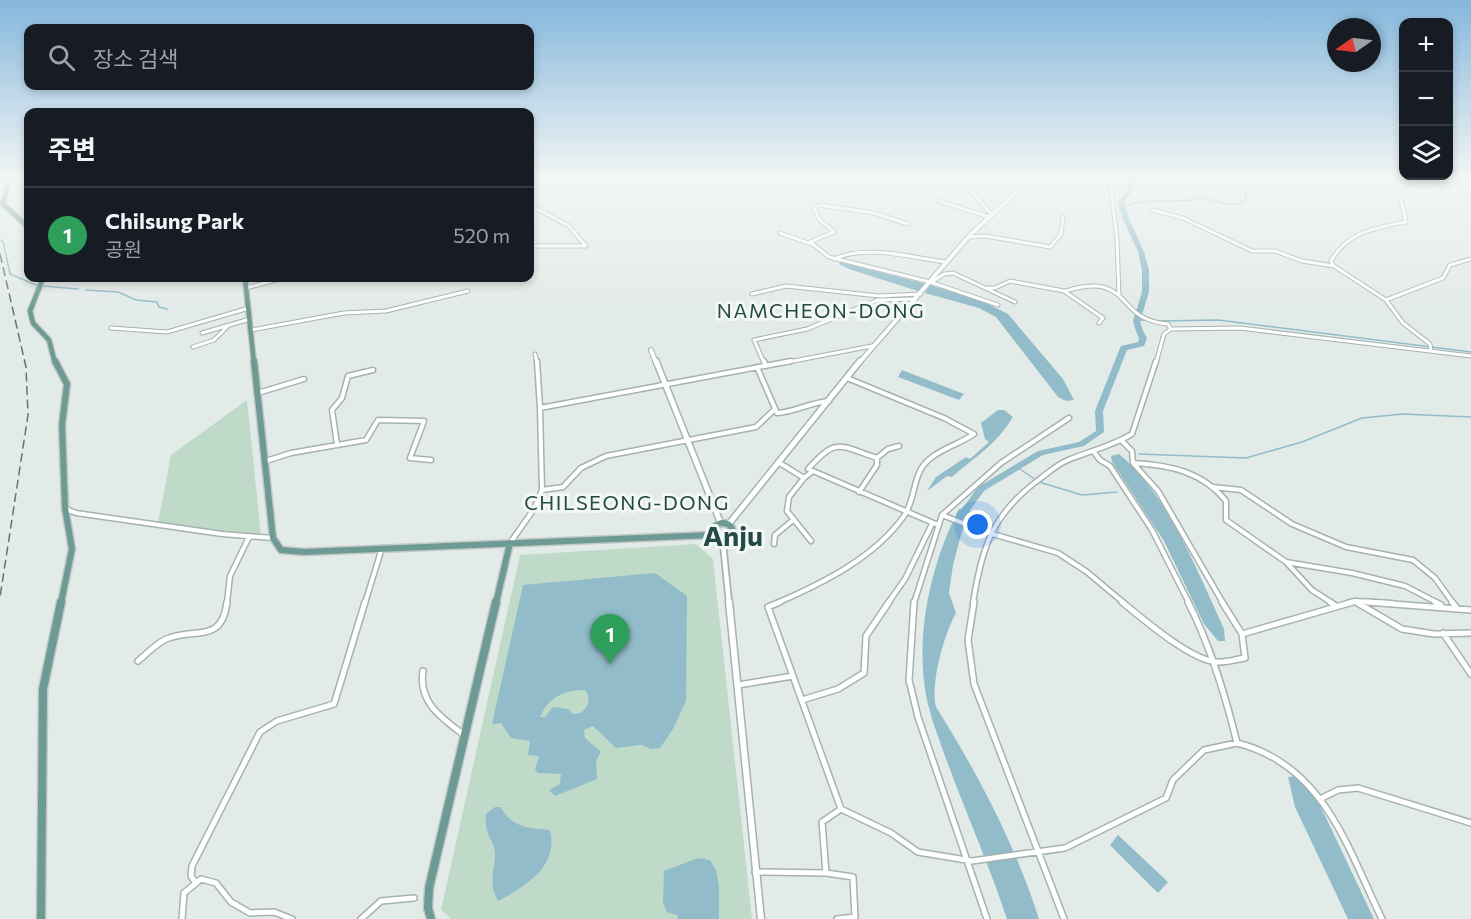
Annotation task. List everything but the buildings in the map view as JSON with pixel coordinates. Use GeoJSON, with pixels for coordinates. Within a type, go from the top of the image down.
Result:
{"type":"FeatureCollection","features":[{"type":"Feature","properties":{"kind":"main road"},"geometry":{"type":"LineString","coordinates":[[711,535],[712,529],[724,525],[829,401],[872,346],[920,296],[984,222]]}},
{"type":"Feature","properties":{"kind":"main road"},"geometry":{"type":"LineString","coordinates":[[41,919],[42,703],[48,662],[72,549],[65,508],[62,425],[67,384],[57,368],[49,340],[31,320],[30,310],[42,282]]}},
{"type":"Feature","properties":{"kind":"main road"},"geometry":{"type":"LineString","coordinates":[[245,282],[273,538],[277,547],[286,551],[711,535]]}},
{"type":"Feature","properties":{"kind":"main road"},"geometry":{"type":"LineString","coordinates":[[651,350],[724,525],[733,530],[734,535],[723,543],[717,542],[711,535]]}},
{"type":"Feature","properties":{"kind":"main road"},"geometry":{"type":"LineString","coordinates":[[431,919],[429,888],[510,543]]}},
{"type":"Feature","properties":{"kind":"street"},"geometry":{"type":"LineString","coordinates":[[534,246],[586,246],[582,239],[563,222]]}},
{"type":"Feature","properties":{"kind":"street"},"geometry":{"type":"LineString","coordinates":[[811,244],[812,240],[834,232],[823,222]]}},
{"type":"Feature","properties":{"kind":"street"},"geometry":{"type":"LineString","coordinates":[[901,222],[908,224]]}},
{"type":"Feature","properties":{"kind":"street"},"geometry":{"type":"LineString","coordinates":[[969,237],[985,236],[1050,247],[1057,242],[1065,222]]}},
{"type":"Feature","properties":{"kind":"street"},"geometry":{"type":"LineString","coordinates":[[1115,222],[1119,296]]}},
{"type":"Feature","properties":{"kind":"street"},"geometry":{"type":"LineString","coordinates":[[1191,222],[1252,251],[1275,252],[1307,262],[1334,266],[1386,300],[1403,323],[1430,344],[1431,351]]}},
{"type":"Feature","properties":{"kind":"street"},"geometry":{"type":"LineString","coordinates":[[1334,266],[1331,261],[1336,250],[1348,238],[1360,232],[1406,222]]}},
{"type":"Feature","properties":{"kind":"street"},"geometry":{"type":"LineString","coordinates":[[780,233],[811,244],[834,259],[856,262],[998,305]]}},
{"type":"Feature","properties":{"kind":"street"},"geometry":{"type":"LineString","coordinates":[[834,259],[846,254],[896,254],[948,262]]}},
{"type":"Feature","properties":{"kind":"street"},"geometry":{"type":"LineString","coordinates":[[1386,300],[1433,283],[1445,276],[1450,265],[1471,259]]}},
{"type":"Feature","properties":{"kind":"street"},"geometry":{"type":"LineString","coordinates":[[930,283],[944,274],[953,273],[1015,302]]}},
{"type":"Feature","properties":{"kind":"street"},"geometry":{"type":"LineString","coordinates":[[988,288],[995,288],[1010,281],[1064,291],[1094,286],[1112,290],[1133,313],[1150,322],[1168,324],[1170,329]]}},
{"type":"Feature","properties":{"kind":"street"},"geometry":{"type":"LineString","coordinates":[[246,288],[268,282]]}},
{"type":"Feature","properties":{"kind":"street"},"geometry":{"type":"LineString","coordinates":[[752,294],[786,286],[878,298],[920,296]]}},
{"type":"Feature","properties":{"kind":"street"},"geometry":{"type":"LineString","coordinates":[[251,330],[344,312],[386,311],[468,291]]}},
{"type":"Feature","properties":{"kind":"street"},"geometry":{"type":"LineString","coordinates":[[1064,291],[1096,311],[1103,318],[1099,323]]}},
{"type":"Feature","properties":{"kind":"street"},"geometry":{"type":"LineString","coordinates":[[766,366],[754,340],[807,329],[878,298]]}},
{"type":"Feature","properties":{"kind":"street"},"geometry":{"type":"LineString","coordinates":[[111,328],[167,332],[249,308]]}},
{"type":"Feature","properties":{"kind":"street"},"geometry":{"type":"LineString","coordinates":[[202,333],[250,319]]}},
{"type":"Feature","properties":{"kind":"street"},"geometry":{"type":"LineString","coordinates":[[193,347],[214,340],[230,325]]}},
{"type":"Feature","properties":{"kind":"street"},"geometry":{"type":"LineString","coordinates":[[1064,919],[1036,852],[974,684],[968,640],[977,578],[989,533],[998,518],[1019,494],[1065,461],[1122,441],[1132,434],[1164,334],[1170,329],[1240,327],[1471,356]]}},
{"type":"Feature","properties":{"kind":"street"},"geometry":{"type":"LineString","coordinates":[[540,408],[872,346]]}},
{"type":"Feature","properties":{"kind":"street"},"geometry":{"type":"LineString","coordinates":[[510,543],[534,509],[542,490],[540,369],[535,354]]}},
{"type":"Feature","properties":{"kind":"street"},"geometry":{"type":"LineString","coordinates":[[757,368],[775,410]]}},
{"type":"Feature","properties":{"kind":"street"},"geometry":{"type":"LineString","coordinates":[[337,444],[333,410],[342,398],[348,376],[373,370]]}},
{"type":"Feature","properties":{"kind":"street"},"geometry":{"type":"LineString","coordinates":[[847,378],[944,418],[974,434],[926,462],[916,478],[916,491],[906,513],[872,549],[829,580],[768,607],[841,809],[891,833],[918,852],[970,861],[1029,851],[1065,848],[1166,798],[1173,780],[1204,750],[1237,743],[1262,749],[1299,774],[1322,798],[1382,919]]}},
{"type":"Feature","properties":{"kind":"street"},"geometry":{"type":"LineString","coordinates":[[258,393],[304,379]]}},
{"type":"Feature","properties":{"kind":"street"},"geometry":{"type":"LineString","coordinates":[[542,490],[562,487],[581,468],[606,456],[756,427],[771,410],[791,412],[803,405],[829,401]]}},
{"type":"Feature","properties":{"kind":"street"},"geometry":{"type":"LineString","coordinates":[[802,700],[838,689],[847,681],[864,673],[866,636],[904,579],[935,524],[1001,463],[1069,418]]}},
{"type":"Feature","properties":{"kind":"street"},"geometry":{"type":"LineString","coordinates":[[266,461],[291,453],[366,440],[378,420],[424,421],[410,458],[431,460]]}},
{"type":"Feature","properties":{"kind":"street"},"geometry":{"type":"LineString","coordinates":[[944,517],[989,533],[1036,545],[1069,560],[1160,633],[1216,663],[1245,658],[1242,634],[1208,580],[1158,491],[1133,463],[1132,451],[1122,441]]}},
{"type":"Feature","properties":{"kind":"street"},"geometry":{"type":"LineString","coordinates":[[877,458],[838,445],[826,448],[808,469],[935,524]]}},
{"type":"Feature","properties":{"kind":"street"},"geometry":{"type":"LineString","coordinates":[[877,458],[888,449],[899,446]]}},
{"type":"Feature","properties":{"kind":"street"},"geometry":{"type":"LineString","coordinates":[[1093,451],[1100,460],[1110,466],[1152,530],[1216,663],[1237,743]]}},
{"type":"Feature","properties":{"kind":"street"},"geometry":{"type":"LineString","coordinates":[[859,492],[877,465],[877,458]]}},
{"type":"Feature","properties":{"kind":"street"},"geometry":{"type":"LineString","coordinates":[[778,462],[804,478]]}},
{"type":"Feature","properties":{"kind":"street"},"geometry":{"type":"LineString","coordinates":[[1133,463],[1158,464],[1184,470],[1213,487],[1226,501],[1224,517],[1226,520],[1286,562],[1312,590],[1337,606]]}},
{"type":"Feature","properties":{"kind":"street"},"geometry":{"type":"LineString","coordinates":[[811,541],[792,520],[786,501],[804,478],[813,471]]}},
{"type":"Feature","properties":{"kind":"street"},"geometry":{"type":"LineString","coordinates":[[1213,487],[1241,490],[1292,524],[1346,547],[1413,560],[1435,578],[1456,607]]}},
{"type":"Feature","properties":{"kind":"street"},"geometry":{"type":"LineString","coordinates":[[65,508],[76,513],[249,537],[273,538]]}},
{"type":"Feature","properties":{"kind":"street"},"geometry":{"type":"LineString","coordinates":[[774,544],[775,535],[792,520]]}},
{"type":"Feature","properties":{"kind":"street"},"geometry":{"type":"LineString","coordinates":[[935,524],[914,602],[909,680],[918,717],[970,861],[987,919]]}},
{"type":"Feature","properties":{"kind":"street"},"geometry":{"type":"LineString","coordinates":[[138,661],[168,638],[201,634],[215,628],[225,616],[230,576],[249,537]]}},
{"type":"Feature","properties":{"kind":"street"},"geometry":{"type":"LineString","coordinates":[[723,543],[760,919]]}},
{"type":"Feature","properties":{"kind":"street"},"geometry":{"type":"LineString","coordinates":[[195,882],[191,876],[192,866],[260,732],[277,721],[334,704],[383,547]]}},
{"type":"Feature","properties":{"kind":"street"},"geometry":{"type":"LineString","coordinates":[[1286,562],[1352,573],[1405,586],[1443,606]]}},
{"type":"Feature","properties":{"kind":"street"},"geometry":{"type":"LineString","coordinates":[[1242,634],[1355,601],[1456,607],[1471,610]]}},
{"type":"Feature","properties":{"kind":"street"},"geometry":{"type":"LineString","coordinates":[[1355,601],[1402,629],[1471,633]]}},
{"type":"Feature","properties":{"kind":"street"},"geometry":{"type":"LineString","coordinates":[[1443,633],[1471,674]]}},
{"type":"Feature","properties":{"kind":"street"},"geometry":{"type":"LineString","coordinates":[[423,671],[420,681],[421,694],[431,708],[465,736]]}},
{"type":"Feature","properties":{"kind":"street"},"geometry":{"type":"LineString","coordinates":[[737,685],[793,676]]}},
{"type":"Feature","properties":{"kind":"street"},"geometry":{"type":"LineString","coordinates":[[1322,798],[1338,790],[1358,788],[1471,823]]}},
{"type":"Feature","properties":{"kind":"street"},"geometry":{"type":"LineString","coordinates":[[826,873],[822,822],[841,809]]}},
{"type":"Feature","properties":{"kind":"street"},"geometry":{"type":"LineString","coordinates":[[754,872],[826,873],[854,877],[855,917],[837,919]]}},
{"type":"Feature","properties":{"kind":"street"},"geometry":{"type":"LineString","coordinates":[[182,919],[184,893],[201,879],[216,883],[231,902],[250,913],[274,912],[291,919]]}},
{"type":"Feature","properties":{"kind":"street"},"geometry":{"type":"LineString","coordinates":[[361,919],[381,901],[414,898]]}},
{"type":"Feature","properties":{"kind":"green space"},"geometry":{"type":"Polygon","coordinates":[[[247,400],[261,536],[158,523],[171,455],[247,400]]]}},
{"type":"Feature","properties":{"kind":"green space"},"geometry":{"type":"Polygon","coordinates":[[[696,544],[713,559],[752,919],[451,919],[441,910],[520,555],[696,544]]]}},
{"type":"Feature","properties":{"kind":"water"},"geometry":{"type":"Polygon","coordinates":[[[840,262],[926,284],[921,292],[849,269],[839,264],[840,262]]]}},
{"type":"Feature","properties":{"kind":"water"},"geometry":{"type":"Polygon","coordinates":[[[930,285],[982,301],[1008,314],[1063,379],[1074,400],[1066,401],[1058,397],[996,317],[979,308],[925,293],[930,285]]]}},
{"type":"Feature","properties":{"kind":"water"},"geometry":{"type":"Polygon","coordinates":[[[902,370],[964,394],[959,400],[898,377],[902,370]]]}},
{"type":"Feature","properties":{"kind":"water"},"geometry":{"type":"Polygon","coordinates":[[[998,410],[1004,410],[1013,417],[999,436],[952,477],[947,476],[927,491],[936,477],[966,457],[970,459],[989,442],[985,439],[981,423],[998,410]]]}},
{"type":"Feature","properties":{"kind":"water"},"geometry":{"type":"Polygon","coordinates":[[[1119,454],[1152,490],[1180,535],[1224,629],[1225,641],[1218,641],[1204,624],[1164,541],[1112,462],[1111,456],[1119,454]]]}},
{"type":"Feature","properties":{"kind":"water"},"geometry":{"type":"Polygon","coordinates":[[[959,509],[975,512],[962,531],[953,565],[949,593],[956,613],[939,660],[935,686],[936,707],[994,810],[1019,864],[1039,919],[1007,919],[945,756],[926,695],[923,648],[928,599],[940,552],[959,509]]]}},
{"type":"Feature","properties":{"kind":"water"},"geometry":{"type":"Polygon","coordinates":[[[655,573],[687,596],[686,701],[673,729],[660,748],[651,749],[641,745],[616,748],[593,726],[584,730],[585,738],[601,752],[596,761],[597,779],[555,796],[549,790],[560,784],[561,774],[538,773],[535,770],[539,756],[528,755],[530,741],[511,738],[501,723],[492,724],[523,585],[655,573]],[[585,690],[558,696],[548,704],[540,717],[545,717],[553,707],[568,709],[573,714],[581,713],[588,702],[585,690]]]}},
{"type":"Feature","properties":{"kind":"water"},"geometry":{"type":"Polygon","coordinates":[[[1297,776],[1318,801],[1374,919],[1348,919],[1295,807],[1288,777],[1297,776]]]}},
{"type":"Feature","properties":{"kind":"water"},"geometry":{"type":"Polygon","coordinates":[[[495,807],[501,807],[510,819],[521,826],[550,830],[551,843],[550,854],[538,873],[519,889],[498,901],[492,883],[495,850],[486,827],[486,814],[495,807]]]}},
{"type":"Feature","properties":{"kind":"water"},"geometry":{"type":"Polygon","coordinates":[[[1118,835],[1168,882],[1158,893],[1110,845],[1118,835]]]}},
{"type":"Feature","properties":{"kind":"water"},"geometry":{"type":"Polygon","coordinates":[[[698,858],[710,860],[716,870],[719,887],[719,919],[678,919],[677,915],[667,912],[663,903],[664,871],[698,858]]]}},
{"type":"Feature","properties":{"kind":"waterway"},"geometry":{"type":"LineString","coordinates":[[959,519],[981,489],[1041,453],[1081,444],[1100,432],[1099,411],[1124,348],[1141,344],[1143,338],[1137,321],[1146,292],[1146,270],[1141,252],[1127,222]]}},
{"type":"Feature","properties":{"kind":"waterway"},"geometry":{"type":"LineString","coordinates":[[0,240],[3,241],[10,274],[24,280]]}},
{"type":"Feature","properties":{"kind":"waterway"},"geometry":{"type":"LineString","coordinates":[[29,282],[36,285]]}},
{"type":"Feature","properties":{"kind":"waterway"},"geometry":{"type":"LineString","coordinates":[[43,286],[78,289]]}},
{"type":"Feature","properties":{"kind":"waterway"},"geometry":{"type":"LineString","coordinates":[[86,290],[118,292],[136,300],[157,302],[159,307],[167,309]]}},
{"type":"Feature","properties":{"kind":"waterway"},"geometry":{"type":"LineString","coordinates":[[1136,320],[1146,320]]}},
{"type":"Feature","properties":{"kind":"waterway"},"geometry":{"type":"LineString","coordinates":[[1159,321],[1218,320],[1471,352]]}},
{"type":"Feature","properties":{"kind":"waterway"},"geometry":{"type":"LineString","coordinates":[[1139,454],[1246,458],[1302,442],[1362,418],[1403,414],[1471,417]]}},
{"type":"Feature","properties":{"kind":"waterway"},"geometry":{"type":"LineString","coordinates":[[1017,467],[1036,480]]}},
{"type":"Feature","properties":{"kind":"waterway"},"geometry":{"type":"LineString","coordinates":[[1039,482],[1082,495],[1117,492]]}},
{"type":"Feature","properties":{"kind":"railway"},"geometry":{"type":"LineString","coordinates":[[0,254],[26,367],[28,415],[0,597]]}},
{"type":"Feature","properties":{"kind":"place","name":"Chilsung Park"},"geometry":{"type":"Point","coordinates":[610,664]}},
{"type":"Feature","properties":{"kind":"district","name":"NAMCHEON-DONG"},"geometry":{"type":"Point","coordinates":[821,311]}},
{"type":"Feature","properties":{"kind":"district","name":"CHILSEONG-DONG"},"geometry":{"type":"Point","coordinates":[627,503]}},
{"type":"Feature","properties":{"kind":"district","name":"Anju"},"geometry":{"type":"Point","coordinates":[733,536]}}]}
